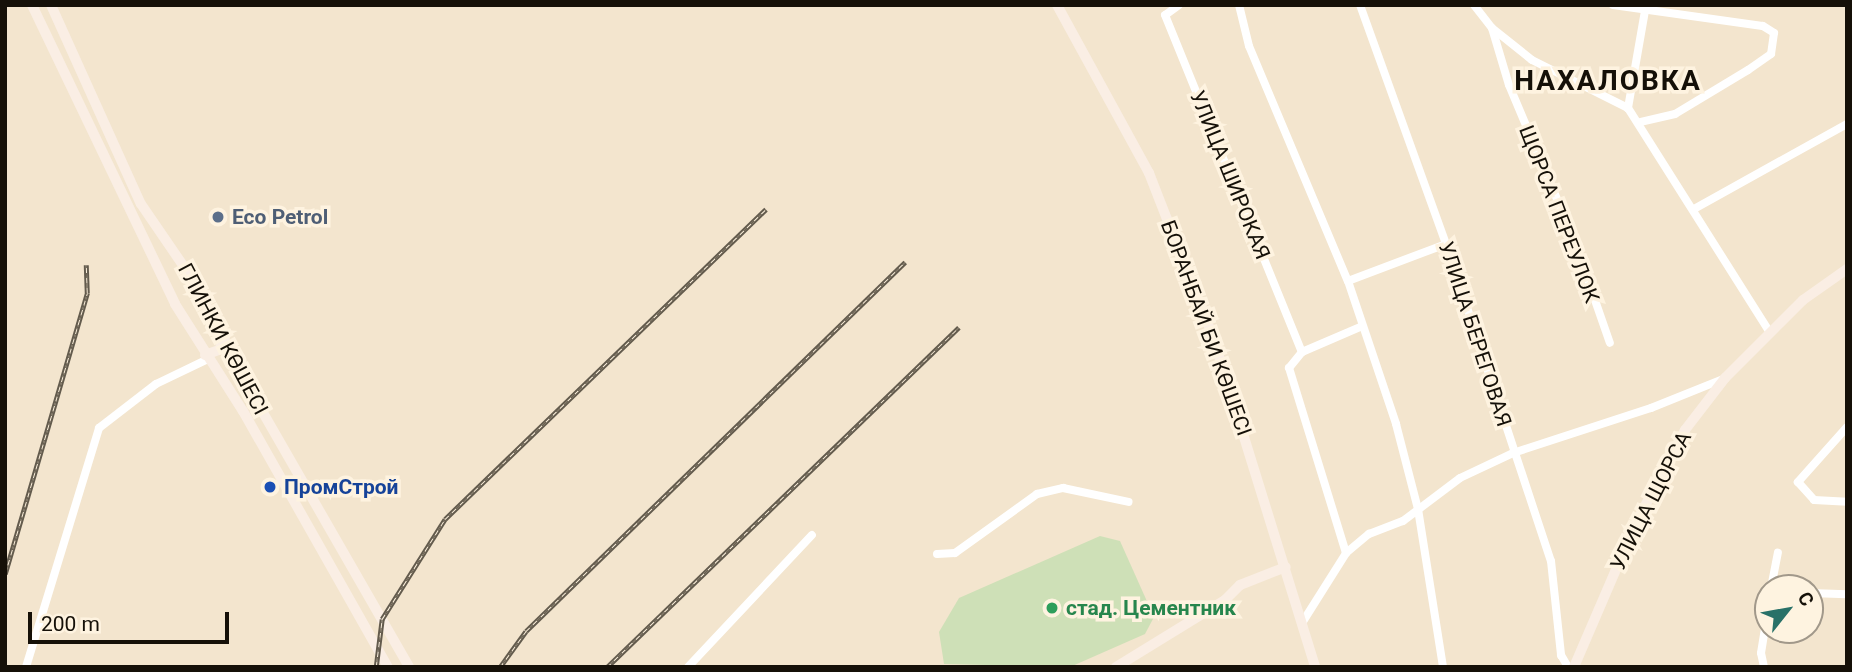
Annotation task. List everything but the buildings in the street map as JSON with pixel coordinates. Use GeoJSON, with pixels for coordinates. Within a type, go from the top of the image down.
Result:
{"type":"FeatureCollection","features":[{"type":"Feature","properties":{"kind":"main road","name":"ГЛИНКИ КӨШЕСІ"},"geometry":{"type":"LineString","coordinates":[[32,5],[150,254],[207,357],[243,411],[388,667]]}},
{"type":"Feature","properties":{"kind":"main road","name":"ГЛИНКИ КӨШЕСІ"},"geometry":{"type":"LineString","coordinates":[[51,5],[141,204],[172,247],[225,337],[258,404],[409,667]]}},
{"type":"Feature","properties":{"kind":"main road","name":"БОРАНБАЙ БИ КӨШЕСІ"},"geometry":{"type":"LineString","coordinates":[[1057,5],[1149,173],[1214,340],[1315,667]]}},
{"type":"Feature","properties":{"kind":"main road"},"geometry":{"type":"LineString","coordinates":[[150,254],[161,246],[172,247]]}},
{"type":"Feature","properties":{"kind":"main road","name":"УЛИЦА ЩОРСА"},"geometry":{"type":"LineString","coordinates":[[1574,667],[1673,451],[1725,378],[1803,300],[1847,269]]}},
{"type":"Feature","properties":{"kind":"main road"},"geometry":{"type":"LineString","coordinates":[[207,357],[219,350],[225,337]]}},
{"type":"Feature","properties":{"kind":"main road"},"geometry":{"type":"LineString","coordinates":[[329,562],[343,550]]}},
{"type":"Feature","properties":{"kind":"main road"},"geometry":{"type":"LineString","coordinates":[[1116,667],[1225,600],[1240,585],[1286,567]]}},
{"type":"Feature","properties":{"kind":"street","name":"УЛИЦА ШИРОКАЯ"},"geometry":{"type":"LineString","coordinates":[[1180,5],[1165,15],[1302,352]]}},
{"type":"Feature","properties":{"kind":"street"},"geometry":{"type":"LineString","coordinates":[[1239,5],[1249,46],[1348,281],[1360,327],[1396,424],[1418,509],[1443,667]]}},
{"type":"Feature","properties":{"kind":"street","name":"УЛИЦА БЕРЕГОВАЯ"},"geometry":{"type":"LineString","coordinates":[[1360,5],[1446,244],[1550,561],[1561,655],[1568,667]]}},
{"type":"Feature","properties":{"kind":"street"},"geometry":{"type":"LineString","coordinates":[[1474,5],[1492,28],[1531,60],[1628,108],[1640,122],[1770,333]]}},
{"type":"Feature","properties":{"kind":"street"},"geometry":{"type":"LineString","coordinates":[[1614,5],[1770,28],[1775,39],[1771,54],[1748,71],[1675,114],[1640,122]]}},
{"type":"Feature","properties":{"kind":"street"},"geometry":{"type":"LineString","coordinates":[[1628,108],[1646,8]]}},
{"type":"Feature","properties":{"kind":"street","name":"ЩОРСА ПЕРЕУЛОК"},"geometry":{"type":"LineString","coordinates":[[1492,28],[1509,85],[1573,237],[1610,343]]}},
{"type":"Feature","properties":{"kind":"street"},"geometry":{"type":"LineString","coordinates":[[1694,209],[1847,124]]}},
{"type":"Feature","properties":{"kind":"street"},"geometry":{"type":"LineString","coordinates":[[1348,281],[1446,244]]}},
{"type":"Feature","properties":{"kind":"street"},"geometry":{"type":"LineString","coordinates":[[1346,553],[1289,368],[1302,352],[1360,327]]}},
{"type":"Feature","properties":{"kind":"street"},"geometry":{"type":"LineString","coordinates":[[26,667],[99,428],[156,384],[207,357]]}},
{"type":"Feature","properties":{"kind":"street"},"geometry":{"type":"LineString","coordinates":[[1303,623],[1346,553],[1369,534],[1418,509],[1460,478],[1513,453],[1650,408],[1725,378]]}},
{"type":"Feature","properties":{"kind":"street"},"geometry":{"type":"LineString","coordinates":[[1847,427],[1798,482],[1815,499],[1847,502]]}},
{"type":"Feature","properties":{"kind":"street"},"geometry":{"type":"LineString","coordinates":[[937,554],[955,554],[1037,494],[1063,488],[1129,502]]}},
{"type":"Feature","properties":{"kind":"street"},"geometry":{"type":"LineString","coordinates":[[688,667],[812,535]]}},
{"type":"Feature","properties":{"kind":"street"},"geometry":{"type":"LineString","coordinates":[[1774,574],[1778,553]]}},
{"type":"Feature","properties":{"kind":"street"},"geometry":{"type":"LineString","coordinates":[[1824,593],[1847,594]]}},
{"type":"Feature","properties":{"kind":"street"},"geometry":{"type":"LineString","coordinates":[[1762,644],[1764,667]]}},
{"type":"Feature","properties":{"kind":"green space","name":"стад. Цементник"},"geometry":{"type":"Polygon","coordinates":[[[1100,536],[1120,541],[1154,617],[1145,634],[1070,667],[944,664],[939,632],[959,598],[1100,536]]]}},
{"type":"Feature","properties":{"kind":"railway"},"geometry":{"type":"LineString","coordinates":[[376,667],[382,619],[445,519],[766,209]]}},
{"type":"Feature","properties":{"kind":"railway"},"geometry":{"type":"LineString","coordinates":[[500,667],[526,631],[905,262]]}},
{"type":"Feature","properties":{"kind":"railway"},"geometry":{"type":"LineString","coordinates":[[5,574],[87,293],[86,265]]}},
{"type":"Feature","properties":{"kind":"railway"},"geometry":{"type":"LineString","coordinates":[[607,667],[959,327]]}},
{"type":"Feature","properties":{"kind":"place","name":"Eco Petrol"},"geometry":{"type":"Point","coordinates":[218,217]}},
{"type":"Feature","properties":{"kind":"place","name":"ПромСтрой"},"geometry":{"type":"Point","coordinates":[270,487]}},
{"type":"Feature","properties":{"kind":"place","name":"стад. Цементник"},"geometry":{"type":"Point","coordinates":[1052,608]}},
{"type":"Feature","properties":{"kind":"district","name":"НАХАЛОВКА"},"geometry":{"type":"Point","coordinates":[1608,81]}}]}
